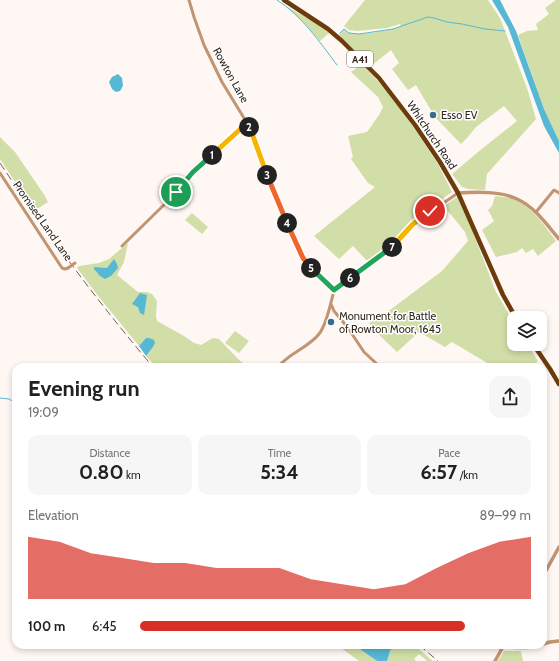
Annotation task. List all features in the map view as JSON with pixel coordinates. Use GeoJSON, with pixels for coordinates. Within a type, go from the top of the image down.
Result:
{"type":"FeatureCollection","features":[{"type":"Feature","properties":{"kind":"highway","name":"Whitchurch Road"},"geometry":{"type":"LineString","coordinates":[[284,0],[328,29],[342,41],[379,78],[415,125],[440,162],[458,193],[503,295],[512,311]]}},
{"type":"Feature","properties":{"kind":"highway"},"geometry":{"type":"LineString","coordinates":[[538,351],[546,363]]}},
{"type":"Feature","properties":{"kind":"highway"},"geometry":{"type":"LineString","coordinates":[[547,365],[559,384]]}},
{"type":"Feature","properties":{"kind":"street","name":"Rowton Lane"},"geometry":{"type":"LineString","coordinates":[[189,0],[204,45],[222,82],[247,123],[276,198],[303,258],[311,268],[334,290]]}},
{"type":"Feature","properties":{"kind":"street"},"geometry":{"type":"LineString","coordinates":[[122,246],[173,196],[193,172],[247,123]]}},
{"type":"Feature","properties":{"kind":"street","name":"Promised Land Lane"},"geometry":{"type":"LineString","coordinates":[[0,173],[62,268],[68,268],[75,263]]}},
{"type":"Feature","properties":{"kind":"street"},"geometry":{"type":"LineString","coordinates":[[536,212],[554,190],[559,193]]}},
{"type":"Feature","properties":{"kind":"street"},"geometry":{"type":"LineString","coordinates":[[282,363],[310,343],[319,334],[331,304],[334,290],[393,245],[413,224],[458,193],[482,192],[507,195],[520,200],[536,212],[559,239]]}},
{"type":"Feature","properties":{"kind":"street"},"geometry":{"type":"LineString","coordinates":[[331,304],[334,312],[348,328],[364,352],[376,363]]}},
{"type":"Feature","properties":{"kind":"street"},"geometry":{"type":"LineString","coordinates":[[547,569],[559,547]]}},
{"type":"Feature","properties":{"kind":"street"},"geometry":{"type":"LineString","coordinates":[[547,643],[559,641]]}},
{"type":"Feature","properties":{"kind":"street"},"geometry":{"type":"LineString","coordinates":[[495,661],[502,649]]}},
{"type":"Feature","properties":{"kind":"green space"},"geometry":{"type":"Polygon","coordinates":[[[365,0],[488,0],[500,18],[527,88],[536,119],[487,174],[485,190],[468,189],[462,187],[452,174],[517,121],[504,106],[476,127],[461,144],[435,117],[416,85],[408,90],[392,69],[399,63],[391,50],[371,66],[339,35],[344,29],[349,33],[360,34],[383,31],[401,26],[400,24],[387,28],[357,31],[349,30],[344,26],[365,0]]]}},
{"type":"Feature","properties":{"kind":"green space"},"geometry":{"type":"Polygon","coordinates":[[[556,0],[559,0],[559,141],[544,109],[518,35],[527,31],[538,30],[536,24],[549,14],[545,8],[556,0]]]}},
{"type":"Feature","properties":{"kind":"green space"},"geometry":{"type":"Polygon","coordinates":[[[286,6],[312,21],[329,33],[320,41],[286,6]]]}},
{"type":"Feature","properties":{"kind":"green space"},"geometry":{"type":"Polygon","coordinates":[[[362,64],[389,93],[414,128],[438,164],[452,192],[410,222],[394,243],[368,262],[353,246],[339,259],[314,236],[375,187],[368,183],[351,159],[353,157],[348,136],[367,132],[383,107],[378,97],[351,72],[362,64]]]}},
{"type":"Feature","properties":{"kind":"green space"},"geometry":{"type":"Polygon","coordinates":[[[0,137],[15,152],[48,202],[34,211],[0,159],[0,137]]]}},
{"type":"Feature","properties":{"kind":"green space"},"geometry":{"type":"Polygon","coordinates":[[[495,196],[514,199],[526,206],[532,211],[556,241],[538,256],[533,249],[526,253],[522,248],[517,252],[496,257],[482,230],[494,221],[488,210],[492,206],[495,196]]]}},
{"type":"Feature","properties":{"kind":"green space"},"geometry":{"type":"Polygon","coordinates":[[[457,197],[474,235],[496,292],[507,311],[507,351],[532,351],[538,361],[537,363],[487,363],[452,342],[445,347],[419,332],[397,352],[375,331],[369,323],[390,310],[442,271],[468,241],[465,232],[444,206],[457,197]]]}},
{"type":"Feature","properties":{"kind":"green space"},"geometry":{"type":"Polygon","coordinates":[[[192,213],[208,227],[202,234],[185,220],[192,213]]]}},
{"type":"Feature","properties":{"kind":"green space"},"geometry":{"type":"Polygon","coordinates":[[[128,243],[124,262],[117,275],[138,292],[147,292],[152,294],[157,301],[157,321],[194,343],[201,345],[213,338],[219,339],[243,363],[152,363],[146,356],[154,345],[146,338],[139,346],[77,268],[79,266],[99,263],[109,259],[128,243]]]}},
{"type":"Feature","properties":{"kind":"green space"},"geometry":{"type":"Polygon","coordinates":[[[235,331],[249,341],[239,353],[225,343],[235,331]]]}},
{"type":"Feature","properties":{"kind":"green space"},"geometry":{"type":"Polygon","coordinates":[[[342,649],[360,649],[377,661],[359,661],[342,649]]]}},
{"type":"Feature","properties":{"kind":"green space"},"geometry":{"type":"Polygon","coordinates":[[[392,649],[419,649],[433,661],[427,661],[419,654],[414,659],[416,661],[387,661],[392,649]]]}},
{"type":"Feature","properties":{"kind":"green space"},"geometry":{"type":"Polygon","coordinates":[[[504,651],[521,651],[523,661],[498,661],[504,651]]]}},
{"type":"Feature","properties":{"kind":"water"},"geometry":{"type":"Polygon","coordinates":[[[492,0],[500,0],[516,31],[544,109],[559,141],[559,153],[544,126],[508,27],[492,0]]]}},
{"type":"Feature","properties":{"kind":"water"},"geometry":{"type":"Polygon","coordinates":[[[118,74],[122,78],[123,86],[120,91],[116,92],[112,89],[109,82],[112,77],[118,74]]]}},
{"type":"Feature","properties":{"kind":"water"},"geometry":{"type":"Polygon","coordinates":[[[114,259],[118,268],[111,276],[105,279],[94,269],[94,267],[107,268],[114,259]]]}},
{"type":"Feature","properties":{"kind":"water"},"geometry":{"type":"Polygon","coordinates":[[[140,293],[147,295],[144,315],[140,313],[138,307],[132,304],[140,293]]]}},
{"type":"Feature","properties":{"kind":"water"},"geometry":{"type":"Polygon","coordinates":[[[146,338],[154,340],[155,343],[146,356],[139,346],[146,338]]]}},
{"type":"Feature","properties":{"kind":"water"},"geometry":{"type":"Polygon","coordinates":[[[360,649],[392,649],[387,661],[377,661],[360,649]]]}},
{"type":"Feature","properties":{"kind":"waterway"},"geometry":{"type":"LineString","coordinates":[[277,0],[302,21],[337,65]]}},
{"type":"Feature","properties":{"kind":"waterway"},"geometry":{"type":"LineString","coordinates":[[340,33],[344,29],[349,33],[359,34],[393,29],[428,17],[485,29],[505,31]]}},
{"type":"Feature","properties":{"kind":"waterway"},"geometry":{"type":"LineString","coordinates":[[0,398],[12,401]]}},
{"type":"Feature","properties":{"kind":"railway"},"geometry":{"type":"LineString","coordinates":[[0,163],[36,216],[112,318],[150,363]]}},
{"type":"Feature","properties":{"kind":"railway"},"geometry":{"type":"LineString","coordinates":[[424,649],[438,661]]}},
{"type":"Feature","properties":{"kind":"place","name":"Esso EV"},"geometry":{"type":"Point","coordinates":[433,115]}},
{"type":"Feature","properties":{"kind":"place","name":"Monument for Battle of Rowton Moor, 1645"},"geometry":{"type":"Point","coordinates":[331,322]}},
{"type":"Feature","properties":{"kind":"route"},"geometry":{"type":"LineString","coordinates":[[176,192],[193,172],[247,123],[276,198],[303,258],[311,268],[334,290],[393,245],[413,224],[430,211]]}}]}
